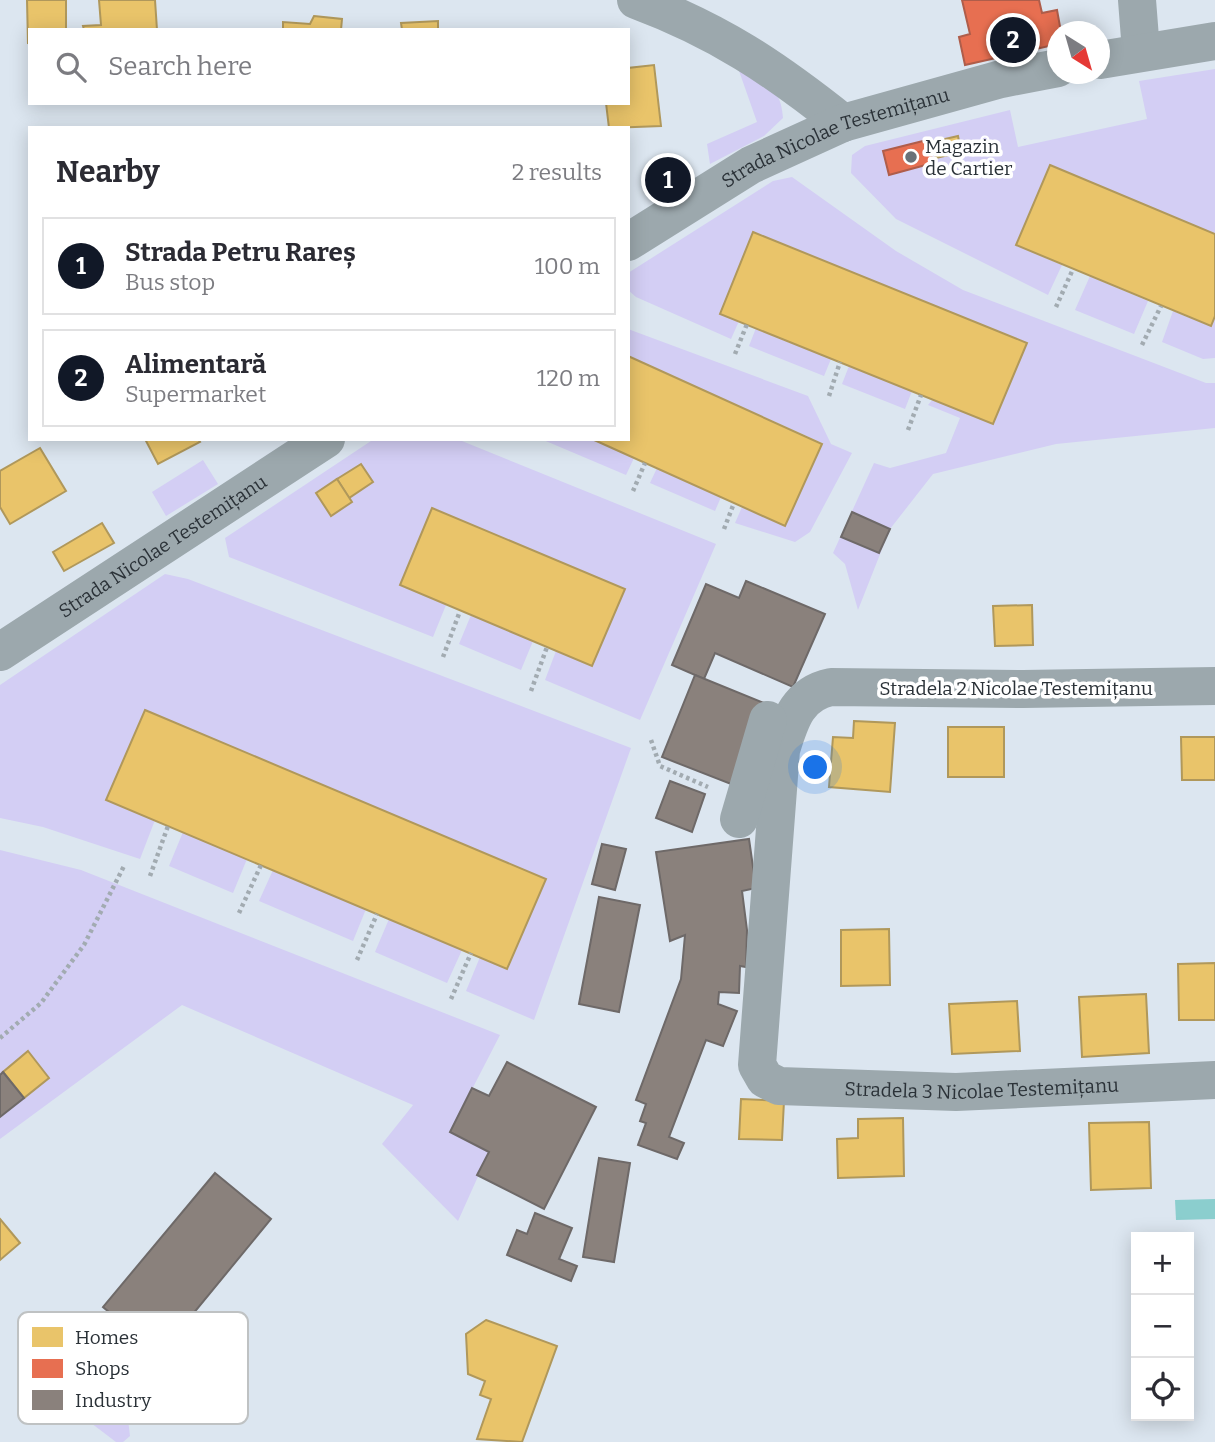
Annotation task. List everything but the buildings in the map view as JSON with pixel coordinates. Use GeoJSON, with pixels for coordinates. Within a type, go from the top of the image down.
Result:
{"type":"FeatureCollection","features":[{"type":"Feature","properties":{"kind":"street"},"geometry":{"type":"LineString","coordinates":[[636,0],[722,38],[779,72],[843,122]]}},
{"type":"Feature","properties":{"kind":"street"},"geometry":{"type":"LineString","coordinates":[[1137,0],[1141,51]]}},
{"type":"Feature","properties":{"kind":"street"},"geometry":{"type":"LineString","coordinates":[[1110,58],[1215,41]]}},
{"type":"Feature","properties":{"kind":"street","name":"Strada Nicolae Testemițanu"},"geometry":{"type":"LineString","coordinates":[[630,241],[751,165],[843,122],[1001,79],[1047,70]]}},
{"type":"Feature","properties":{"kind":"street","name":"Strada Nicolae Testemițanu"},"geometry":{"type":"LineString","coordinates":[[0,652],[323,441]]}},
{"type":"Feature","properties":{"kind":"street","name":"Stradela 2 Nicolae Testemițanu"},"geometry":{"type":"LineString","coordinates":[[757,1065],[781,750],[796,708],[818,690],[831,687],[1024,690],[1215,686]]}},
{"type":"Feature","properties":{"kind":"street"},"geometry":{"type":"LineString","coordinates":[[741,811],[774,698]]}},
{"type":"Feature","properties":{"kind":"street","name":"Stradela 3 Nicolae Testemițanu"},"geometry":{"type":"LineString","coordinates":[[757,1065],[765,1079],[779,1086],[956,1092],[1215,1080]]}},
{"type":"Feature","properties":{"kind":"path"},"geometry":{"type":"LineString","coordinates":[[1056,307],[1073,269]]}},
{"type":"Feature","properties":{"kind":"path"},"geometry":{"type":"LineString","coordinates":[[1142,345],[1161,306]]}},
{"type":"Feature","properties":{"kind":"path"},"geometry":{"type":"LineString","coordinates":[[735,354],[747,324]]}},
{"type":"Feature","properties":{"kind":"path"},"geometry":{"type":"LineString","coordinates":[[829,396],[840,362]]}},
{"type":"Feature","properties":{"kind":"path"},"geometry":{"type":"LineString","coordinates":[[908,430],[921,395]]}},
{"type":"Feature","properties":{"kind":"path"},"geometry":{"type":"LineString","coordinates":[[633,491],[645,463]]}},
{"type":"Feature","properties":{"kind":"path"},"geometry":{"type":"LineString","coordinates":[[724,529],[734,503]]}},
{"type":"Feature","properties":{"kind":"path"},"geometry":{"type":"LineString","coordinates":[[443,657],[460,611]]}},
{"type":"Feature","properties":{"kind":"path"},"geometry":{"type":"LineString","coordinates":[[531,691],[547,647]]}},
{"type":"Feature","properties":{"kind":"path"},"geometry":{"type":"LineString","coordinates":[[651,740],[660,766],[741,811]]}},
{"type":"Feature","properties":{"kind":"path"},"geometry":{"type":"LineString","coordinates":[[150,876],[168,825]]}},
{"type":"Feature","properties":{"kind":"path"},"geometry":{"type":"LineString","coordinates":[[239,913],[261,865]]}},
{"type":"Feature","properties":{"kind":"path"},"geometry":{"type":"LineString","coordinates":[[0,1038],[41,1003],[85,945],[124,866]]}},
{"type":"Feature","properties":{"kind":"path"},"geometry":{"type":"LineString","coordinates":[[357,960],[377,914]]}},
{"type":"Feature","properties":{"kind":"path"},"geometry":{"type":"LineString","coordinates":[[451,999],[471,953]]}},
{"type":"Feature","properties":{"kind":"shaded area"},"geometry":{"type":"Polygon","coordinates":[[[738,68],[770,86],[779,99],[783,118],[764,136],[710,164],[707,144],[757,122],[738,68]]]}},
{"type":"Feature","properties":{"kind":"shaded area"},"geometry":{"type":"Polygon","coordinates":[[[1215,69],[1215,234],[1050,165],[1016,245],[1062,265],[1048,295],[896,219],[851,173],[852,155],[865,146],[1010,110],[1018,147],[1147,119],[1139,81],[1215,69]]]}},
{"type":"Feature","properties":{"kind":"shaded area"},"geometry":{"type":"Polygon","coordinates":[[[792,177],[896,251],[963,290],[1206,383],[1215,383],[1215,428],[1056,444],[933,474],[890,529],[858,610],[845,564],[833,553],[874,463],[890,468],[946,453],[960,418],[928,405],[933,399],[993,424],[1027,343],[739,321],[731,339],[636,297],[630,292],[630,272],[773,181],[792,177]]]}},
{"type":"Feature","properties":{"kind":"shaded area"},"geometry":{"type":"Polygon","coordinates":[[[1090,276],[1148,301],[1134,334],[1075,310],[1090,276]]]}},
{"type":"Feature","properties":{"kind":"shaded area"},"geometry":{"type":"Polygon","coordinates":[[[1173,311],[1210,326],[1215,316],[1215,358],[1203,359],[1162,342],[1173,311]]]}},
{"type":"Feature","properties":{"kind":"shaded area"},"geometry":{"type":"Polygon","coordinates":[[[756,328],[831,359],[824,376],[749,346],[756,328]]]}},
{"type":"Feature","properties":{"kind":"shaded area"},"geometry":{"type":"Polygon","coordinates":[[[630,330],[808,396],[831,444],[852,453],[810,532],[795,542],[735,523],[742,507],[785,525],[822,443],[630,357],[630,330]]]}},
{"type":"Feature","properties":{"kind":"shaded area"},"geometry":{"type":"Polygon","coordinates":[[[849,366],[912,391],[905,409],[842,384],[849,366]]]}},
{"type":"Feature","properties":{"kind":"shaded area"},"geometry":{"type":"Polygon","coordinates":[[[371,441],[462,441],[716,544],[640,720],[545,680],[556,651],[592,666],[625,589],[432,508],[400,585],[446,605],[433,637],[229,557],[225,538],[371,441]]]}},
{"type":"Feature","properties":{"kind":"shaded area"},"geometry":{"type":"Polygon","coordinates":[[[546,441],[596,441],[634,458],[626,475],[546,441]]]}},
{"type":"Feature","properties":{"kind":"shaded area"},"geometry":{"type":"Polygon","coordinates":[[[203,460],[218,484],[166,516],[152,492],[203,460]]]}},
{"type":"Feature","properties":{"kind":"shaded area"},"geometry":{"type":"Polygon","coordinates":[[[657,468],[721,497],[715,511],[650,483],[657,468]]]}},
{"type":"Feature","properties":{"kind":"shaded area"},"geometry":{"type":"Polygon","coordinates":[[[165,574],[188,579],[631,748],[534,1020],[466,991],[480,957],[508,969],[545,880],[145,710],[107,800],[155,820],[140,859],[43,827],[0,818],[0,685],[165,574]]]}},
{"type":"Feature","properties":{"kind":"shaded area"},"geometry":{"type":"Polygon","coordinates":[[[471,615],[533,641],[521,670],[459,644],[471,615]]]}},
{"type":"Feature","properties":{"kind":"shaded area"},"geometry":{"type":"Polygon","coordinates":[[[183,832],[247,859],[233,893],[169,866],[183,832]]]}},
{"type":"Feature","properties":{"kind":"shaded area"},"geometry":{"type":"Polygon","coordinates":[[[0,850],[81,870],[500,1035],[450,1132],[489,1152],[458,1221],[382,1144],[413,1105],[182,1005],[0,1139],[0,850]]]}},
{"type":"Feature","properties":{"kind":"shaded area"},"geometry":{"type":"Polygon","coordinates":[[[273,870],[366,909],[353,941],[259,901],[273,870]]]}},
{"type":"Feature","properties":{"kind":"shaded area"},"geometry":{"type":"Polygon","coordinates":[[[389,919],[462,950],[447,983],[375,952],[389,919]]]}},
{"type":"Feature","properties":{"kind":"shaded area"},"geometry":{"type":"Polygon","coordinates":[[[1215,1199],[1215,1219],[1176,1220],[1175,1200],[1215,1199]]]}},
{"type":"Feature","properties":{"kind":"shaded area"},"geometry":{"type":"Polygon","coordinates":[[[92,1424],[129,1424],[130,1436],[123,1442],[116,1442],[92,1424]]]}},
{"type":"Feature","properties":{"kind":"place","name":"Alimentară"},"geometry":{"type":"Point","coordinates":[1013,40]}},
{"type":"Feature","properties":{"kind":"place","name":"Magazin de Cartier"},"geometry":{"type":"Point","coordinates":[911,157]}},
{"type":"Feature","properties":{"kind":"place","name":"Strada Petru Rareș"},"geometry":{"type":"Point","coordinates":[668,180]}}]}
